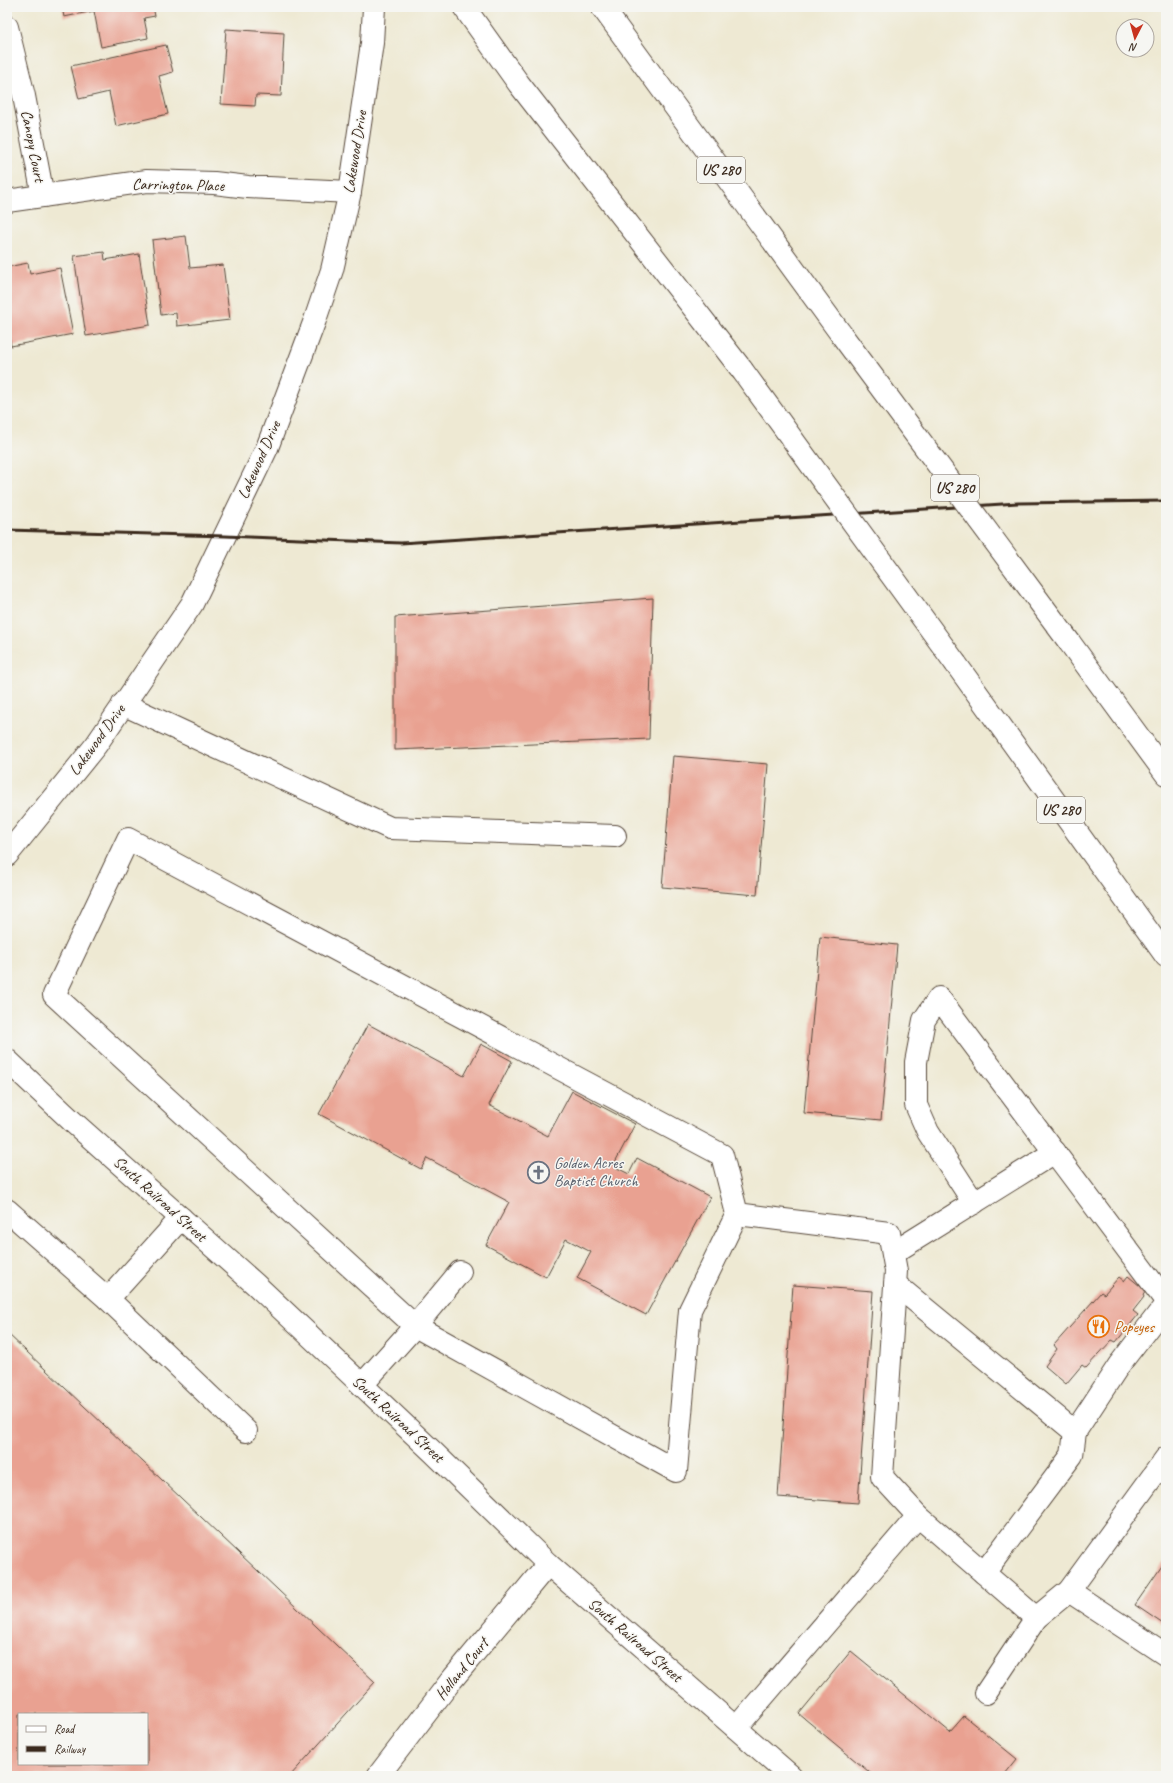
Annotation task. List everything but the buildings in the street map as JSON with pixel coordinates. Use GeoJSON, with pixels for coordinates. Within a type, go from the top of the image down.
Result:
{"type":"FeatureCollection","features":[{"type":"Feature","properties":{"kind":"main road","name":"Lakewood Drive"},"geometry":{"type":"LineString","coordinates":[[7,855],[96,745],[192,604],[267,448],[332,270],[350,192],[372,43],[374,7]]}},
{"type":"Feature","properties":{"kind":"main road","name":"US 280"},"geometry":{"type":"LineString","coordinates":[[464,7],[519,84],[742,370],[1166,956]]}},
{"type":"Feature","properties":{"kind":"main road","name":"US 280"},"geometry":{"type":"LineString","coordinates":[[602,7],[841,334],[1070,643],[1162,764]]}},
{"type":"Feature","properties":{"kind":"main road","name":"Canopy Court"},"geometry":{"type":"LineString","coordinates":[[7,27],[24,96],[43,196]]}},
{"type":"Feature","properties":{"kind":"main road","name":"Carrington Place"},"geometry":{"type":"LineString","coordinates":[[7,201],[81,189],[148,181],[214,183],[248,187],[350,192]]}},
{"type":"Feature","properties":{"kind":"main road"},"geometry":{"type":"LineString","coordinates":[[123,704],[390,828],[615,836]]}},
{"type":"Feature","properties":{"kind":"main road"},"geometry":{"type":"LineString","coordinates":[[128,839],[722,1155],[737,1214],[690,1310],[676,1471],[415,1326],[54,995],[128,839]]}},
{"type":"Feature","properties":{"kind":"main road"},"geometry":{"type":"LineString","coordinates":[[974,1203],[928,1132],[916,1105],[916,1062],[924,1020],[939,998],[1166,1301]]}},
{"type":"Feature","properties":{"kind":"main road","name":"South Railroad Street"},"geometry":{"type":"LineString","coordinates":[[7,1060],[255,1284],[548,1564],[791,1776]]}},
{"type":"Feature","properties":{"kind":"main road"},"geometry":{"type":"LineString","coordinates":[[892,1254],[1055,1152]]}},
{"type":"Feature","properties":{"kind":"main road"},"geometry":{"type":"LineString","coordinates":[[7,1210],[108,1299],[246,1431]]}},
{"type":"Feature","properties":{"kind":"main road"},"geometry":{"type":"LineString","coordinates":[[737,1214],[889,1233],[896,1271],[882,1477],[918,1516],[1036,1618]]}},
{"type":"Feature","properties":{"kind":"main road"},"geometry":{"type":"LineString","coordinates":[[108,1299],[181,1218]]}},
{"type":"Feature","properties":{"kind":"main road"},"geometry":{"type":"LineString","coordinates":[[362,1385],[415,1326],[460,1272]]}},
{"type":"Feature","properties":{"kind":"main road"},"geometry":{"type":"LineString","coordinates":[[895,1284],[1075,1432]]}},
{"type":"Feature","properties":{"kind":"main road"},"geometry":{"type":"LineString","coordinates":[[984,1573],[1072,1455],[1075,1432],[1119,1365],[1166,1304]]}},
{"type":"Feature","properties":{"kind":"main road"},"geometry":{"type":"LineString","coordinates":[[986,1693],[1036,1618],[1069,1591],[1166,1458]]}},
{"type":"Feature","properties":{"kind":"main road"},"geometry":{"type":"LineString","coordinates":[[736,1728],[918,1516]]}},
{"type":"Feature","properties":{"kind":"main road","name":"Holland Court"},"geometry":{"type":"LineString","coordinates":[[378,1776],[450,1682],[548,1564]]}},
{"type":"Feature","properties":{"kind":"main road"},"geometry":{"type":"LineString","coordinates":[[1069,1591],[1166,1655]]}},
{"type":"Feature","properties":{"kind":"railway"},"geometry":{"type":"LineString","coordinates":[[7,530],[401,543],[1018,503],[1166,501]]}},
{"type":"Feature","properties":{"kind":"place","name":"Golden Acres Baptist Church"},"geometry":{"type":"Point","coordinates":[538,1172]}},
{"type":"Feature","properties":{"kind":"place","name":"Popeyes"},"geometry":{"type":"Point","coordinates":[1099,1327]}}]}
